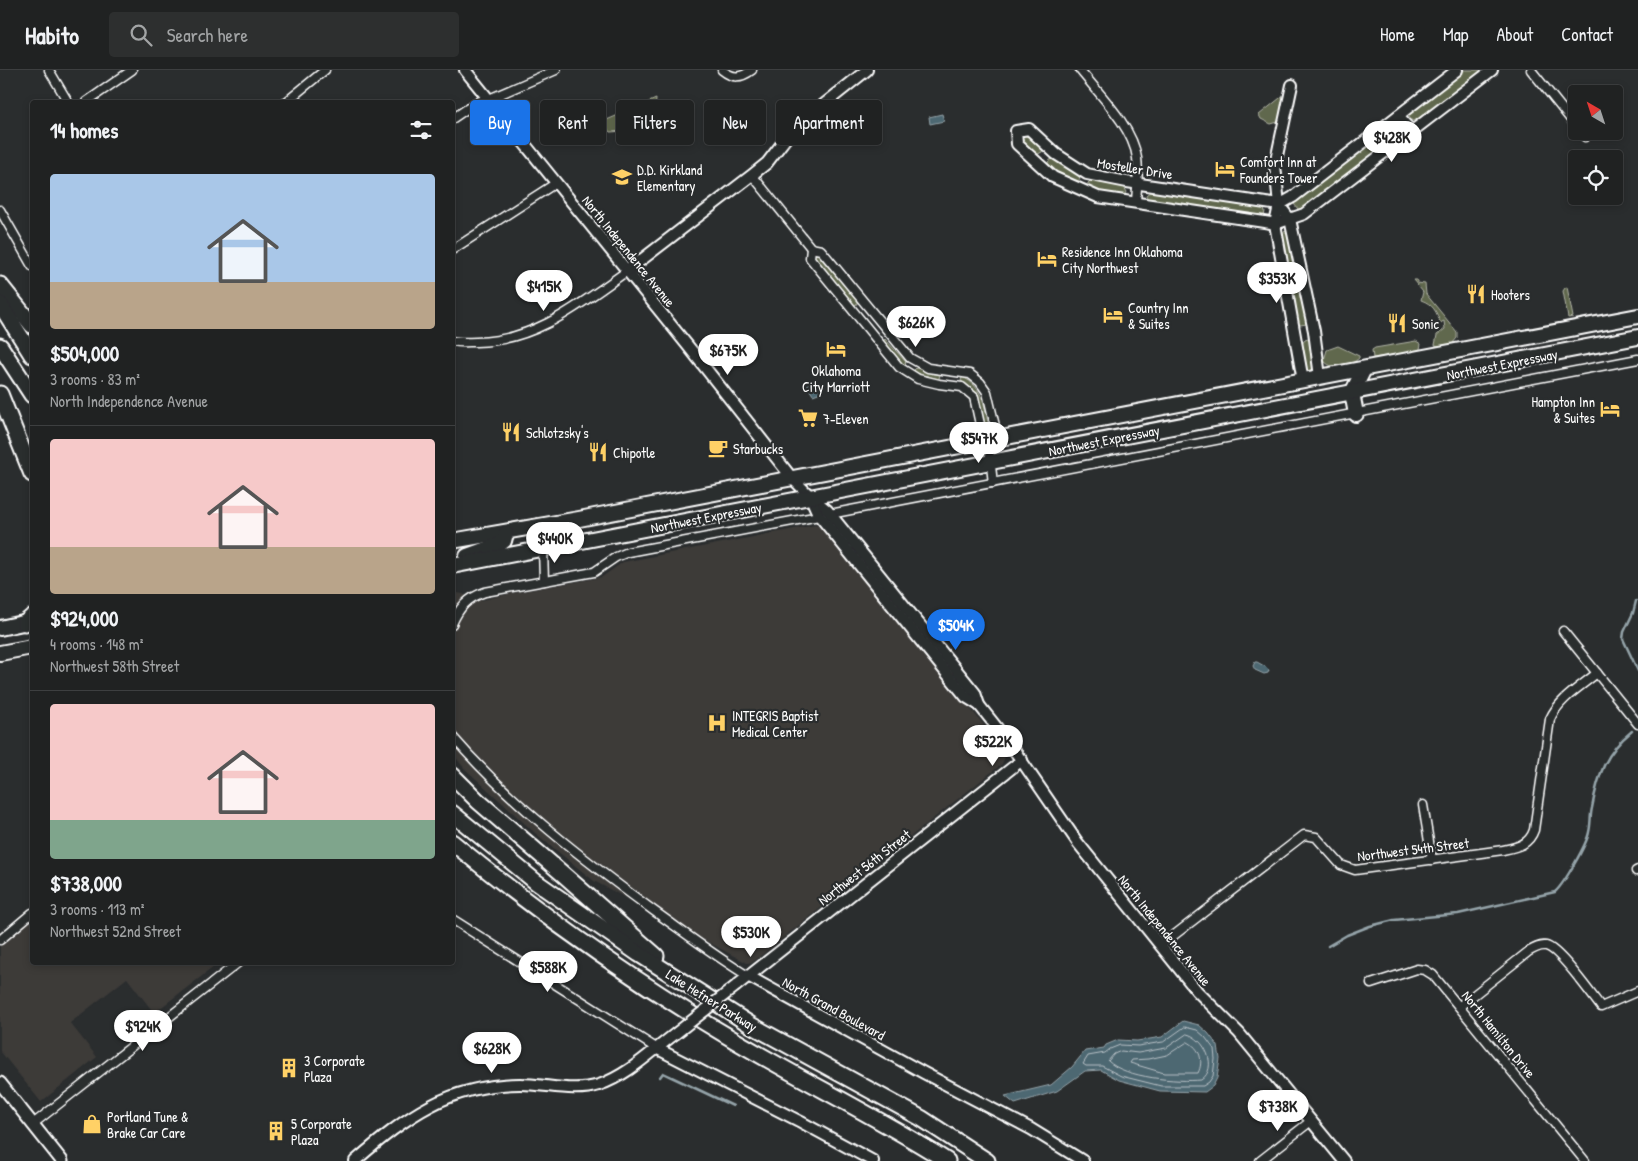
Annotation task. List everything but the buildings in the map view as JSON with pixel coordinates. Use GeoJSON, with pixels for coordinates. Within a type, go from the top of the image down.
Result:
{"type":"FeatureCollection","features":[{"type":"Feature","properties":{"kind":"highway"},"geometry":{"type":"LineString","coordinates":[[0,285],[30,322]]}},
{"type":"Feature","properties":{"kind":"highway"},"geometry":{"type":"LineString","coordinates":[[0,304],[30,353]]}},
{"type":"Feature","properties":{"kind":"highway","name":"Northwest Expressway"},"geometry":{"type":"LineString","coordinates":[[455,540],[578,519],[1638,316]]}},
{"type":"Feature","properties":{"kind":"highway","name":"Northwest Expressway"},"geometry":{"type":"LineString","coordinates":[[455,565],[1638,338]]}},
{"type":"Feature","properties":{"kind":"highway"},"geometry":{"type":"LineString","coordinates":[[0,346],[30,392]]}},
{"type":"Feature","properties":{"kind":"highway"},"geometry":{"type":"LineString","coordinates":[[1356,414],[1352,393],[1364,369]]}},
{"type":"Feature","properties":{"kind":"highway"},"geometry":{"type":"LineString","coordinates":[[1304,402],[1320,384],[1320,378]]}},
{"type":"Feature","properties":{"kind":"highway"},"geometry":{"type":"LineString","coordinates":[[0,394],[30,469]]}},
{"type":"Feature","properties":{"kind":"highway"},"geometry":{"type":"LineString","coordinates":[[543,548],[545,540],[549,536],[578,519]]}},
{"type":"Feature","properties":{"kind":"highway"},"geometry":{"type":"LineString","coordinates":[[455,561],[500,544],[504,541],[506,532]]}},
{"type":"Feature","properties":{"kind":"highway"},"geometry":{"type":"LineString","coordinates":[[0,628],[30,620]]}},
{"type":"Feature","properties":{"kind":"highway"},"geometry":{"type":"LineString","coordinates":[[0,653],[30,647]]}},
{"type":"Feature","properties":{"kind":"highway"},"geometry":{"type":"LineString","coordinates":[[455,778],[484,807],[694,990]]}},
{"type":"Feature","properties":{"kind":"highway","name":"Lake Hefner Parkway"},"geometry":{"type":"LineString","coordinates":[[455,815],[555,896],[694,990],[803,1054],[921,1118],[987,1161]]}},
{"type":"Feature","properties":{"kind":"highway","name":"Lake Hefner Parkway"},"geometry":{"type":"LineString","coordinates":[[455,844],[564,929],[660,995],[816,1087],[866,1112],[947,1161]]}},
{"type":"Feature","properties":{"kind":"highway"},"geometry":{"type":"LineString","coordinates":[[455,851],[474,860]]}},
{"type":"Feature","properties":{"kind":"highway"},"geometry":{"type":"LineString","coordinates":[[866,1112],[927,1161]]}},
{"type":"Feature","properties":{"kind":"main road"},"geometry":{"type":"LineString","coordinates":[[0,1083],[62,1161]]}},
{"type":"Feature","properties":{"kind":"street"},"geometry":{"type":"LineString","coordinates":[[49,70],[67,100]]}},
{"type":"Feature","properties":{"kind":"street"},"geometry":{"type":"LineString","coordinates":[[89,100],[132,70]]}},
{"type":"Feature","properties":{"kind":"street"},"geometry":{"type":"LineString","coordinates":[[288,100],[326,70]]}},
{"type":"Feature","properties":{"kind":"street","name":"North Independence Avenue"},"geometry":{"type":"LineString","coordinates":[[465,70],[792,478],[810,496],[966,697],[979,705],[1022,760],[1078,843],[1160,946],[1204,999],[1239,1033],[1344,1161]]}},
{"type":"Feature","properties":{"kind":"street"},"geometry":{"type":"LineString","coordinates":[[455,117],[477,102],[489,99],[535,74],[556,70]]}},
{"type":"Feature","properties":{"kind":"street"},"geometry":{"type":"LineString","coordinates":[[722,70],[728,75],[739,77],[745,76],[752,70]]}},
{"type":"Feature","properties":{"kind":"street"},"geometry":{"type":"LineString","coordinates":[[455,341],[493,342],[524,334],[560,318],[627,271],[752,175],[766,163],[793,129],[867,70]]}},
{"type":"Feature","properties":{"kind":"street"},"geometry":{"type":"LineString","coordinates":[[1080,70],[1114,112],[1128,133],[1137,156],[1138,182],[1136,201]]}},
{"type":"Feature","properties":{"kind":"street"},"geometry":{"type":"LineString","coordinates":[[1303,381],[1275,224],[1282,204],[1457,70]]}},
{"type":"Feature","properties":{"kind":"street"},"geometry":{"type":"LineString","coordinates":[[1275,224],[1304,214],[1492,70]]}},
{"type":"Feature","properties":{"kind":"street"},"geometry":{"type":"LineString","coordinates":[[1531,70],[1568,116]]}},
{"type":"Feature","properties":{"kind":"street"},"geometry":{"type":"LineString","coordinates":[[1292,85],[1275,165],[1282,204],[1290,219],[1314,331],[1320,378]]}},
{"type":"Feature","properties":{"kind":"street"},"geometry":{"type":"LineString","coordinates":[[1398,116],[1412,132]]}},
{"type":"Feature","properties":{"kind":"street","name":"Mosteller Drive"},"geometry":{"type":"LineString","coordinates":[[1275,224],[1136,201],[1098,197],[1053,177],[1017,144],[1016,131],[1028,129],[1056,154],[1087,174],[1127,182],[1138,182],[1282,204]]}},
{"type":"Feature","properties":{"kind":"street"},"geometry":{"type":"LineString","coordinates":[[752,175],[811,248],[821,250],[910,358],[928,368],[970,374],[980,382],[987,392],[995,426],[988,441]]}},
{"type":"Feature","properties":{"kind":"street"},"geometry":{"type":"LineString","coordinates":[[455,248],[556,182]]}},
{"type":"Feature","properties":{"kind":"street"},"geometry":{"type":"LineString","coordinates":[[0,210],[30,262]]}},
{"type":"Feature","properties":{"kind":"street"},"geometry":{"type":"LineString","coordinates":[[811,248],[810,258],[880,345],[905,371],[918,379],[962,387],[974,397],[981,429],[988,441],[994,483]]}},
{"type":"Feature","properties":{"kind":"street"},"geometry":{"type":"LineString","coordinates":[[1295,334],[1314,331]]}},
{"type":"Feature","properties":{"kind":"street","name":"Northwest Expressway"},"geometry":{"type":"LineString","coordinates":[[544,581],[594,572],[616,557],[628,552],[1638,359]]}},
{"type":"Feature","properties":{"kind":"street"},"geometry":{"type":"LineString","coordinates":[[905,371],[916,362]]}},
{"type":"Feature","properties":{"kind":"street"},"geometry":{"type":"LineString","coordinates":[[950,386],[954,371]]}},
{"type":"Feature","properties":{"kind":"street"},"geometry":{"type":"LineString","coordinates":[[455,618],[465,602],[477,594],[544,581],[543,548]]}},
{"type":"Feature","properties":{"kind":"street"},"geometry":{"type":"LineString","coordinates":[[1563,632],[1638,724]]}},
{"type":"Feature","properties":{"kind":"street","name":"Northwest 54th Street"},"geometry":{"type":"LineString","coordinates":[[1160,946],[1304,835],[1316,837],[1341,865],[1355,870],[1523,845],[1528,841],[1534,830],[1550,719],[1564,699],[1597,673]]}},
{"type":"Feature","properties":{"kind":"street","name":"North Grand Boulevard"},"geometry":{"type":"LineString","coordinates":[[455,739],[488,774],[561,839],[622,888],[727,963],[924,1073],[1031,1129],[1083,1161]]}},
{"type":"Feature","properties":{"kind":"street","name":"Northwest 56th Street"},"geometry":{"type":"LineString","coordinates":[[355,1161],[408,1118],[442,1100],[463,1093],[520,1084],[571,1088],[597,1086],[622,1074],[1022,760]]}},
{"type":"Feature","properties":{"kind":"street"},"geometry":{"type":"LineString","coordinates":[[1423,805],[1432,860]]}},
{"type":"Feature","properties":{"kind":"street"},"geometry":{"type":"LineString","coordinates":[[0,940],[30,915]]}},
{"type":"Feature","properties":{"kind":"street"},"geometry":{"type":"LineString","coordinates":[[455,921],[656,1048],[873,1161]]}},
{"type":"Feature","properties":{"kind":"street"},"geometry":{"type":"LineString","coordinates":[[1460,1006],[1528,952],[1541,946],[1546,946],[1557,952],[1601,1007],[1638,991]]}},
{"type":"Feature","properties":{"kind":"street"},"geometry":{"type":"LineString","coordinates":[[33,1124],[235,965]]}},
{"type":"Feature","properties":{"kind":"street","name":"North Hamilton Drive"},"geometry":{"type":"LineString","coordinates":[[1371,984],[1418,970],[1425,970],[1440,982],[1584,1161]]}},
{"type":"Feature","properties":{"kind":"street"},"geometry":{"type":"LineString","coordinates":[[1260,1161],[1311,1120]]}},
{"type":"Feature","properties":{"kind":"shaded area","name":"INTEGRIS Baptist Medical Center"},"geometry":{"type":"Polygon","coordinates":[[[815,525],[821,527],[828,533],[1005,751],[1002,764],[753,962],[747,963],[594,881],[535,833],[464,768],[455,757],[455,593],[478,601],[602,577],[623,562],[815,525]]]}},
{"type":"Feature","properties":{"kind":"shaded area"},"geometry":{"type":"Polygon","coordinates":[[[30,922],[30,965],[216,965],[154,1013],[127,978],[70,1023],[97,1057],[41,1102],[0,1051],[0,946],[30,922]]]}},
{"type":"Feature","properties":{"kind":"green space"},"geometry":{"type":"Polygon","coordinates":[[[1463,70],[1483,70],[1420,119],[1412,121],[1409,117],[1411,110],[1463,70]]]}},
{"type":"Feature","properties":{"kind":"green space"},"geometry":{"type":"Polygon","coordinates":[[[1285,94],[1281,118],[1278,122],[1271,124],[1261,119],[1259,115],[1285,94]]]}},
{"type":"Feature","properties":{"kind":"green space"},"geometry":{"type":"Polygon","coordinates":[[[616,116],[616,132],[610,132],[606,127],[606,120],[616,116]]]}},
{"type":"Feature","properties":{"kind":"green space"},"geometry":{"type":"Polygon","coordinates":[[[1391,126],[1398,126],[1401,131],[1399,135],[1305,208],[1298,209],[1294,204],[1297,199],[1391,126]]]}},
{"type":"Feature","properties":{"kind":"green space"},"geometry":{"type":"Polygon","coordinates":[[[1028,134],[1043,148],[1042,152],[1036,155],[1023,143],[1022,137],[1028,134]]]}},
{"type":"Feature","properties":{"kind":"green space"},"geometry":{"type":"Polygon","coordinates":[[[1053,158],[1079,174],[1080,179],[1078,182],[1071,183],[1048,166],[1048,162],[1053,158]]]}},
{"type":"Feature","properties":{"kind":"green space"},"geometry":{"type":"Polygon","coordinates":[[[1092,179],[1124,187],[1127,192],[1125,196],[1121,196],[1092,190],[1088,187],[1088,183],[1092,179]]]}},
{"type":"Feature","properties":{"kind":"green space"},"geometry":{"type":"Polygon","coordinates":[[[1152,190],[1262,208],[1265,211],[1264,217],[1151,201],[1147,199],[1146,195],[1152,190]]]}},
{"type":"Feature","properties":{"kind":"green space"},"geometry":{"type":"Polygon","coordinates":[[[1289,231],[1308,320],[1307,324],[1300,325],[1297,322],[1282,237],[1283,232],[1289,231]]]}},
{"type":"Feature","properties":{"kind":"green space"},"geometry":{"type":"Polygon","coordinates":[[[817,254],[857,301],[857,304],[852,304],[815,258],[814,255],[817,254]]]}},
{"type":"Feature","properties":{"kind":"green space"},"geometry":{"type":"Polygon","coordinates":[[[1413,280],[1417,280],[1417,283],[1425,284],[1426,294],[1457,332],[1457,338],[1452,344],[1435,345],[1437,335],[1445,329],[1444,321],[1440,323],[1434,309],[1421,300],[1423,292],[1413,280]]]}},
{"type":"Feature","properties":{"kind":"green space"},"geometry":{"type":"Polygon","coordinates":[[[1567,287],[1573,317],[1568,318],[1563,291],[1567,287]]]}},
{"type":"Feature","properties":{"kind":"green space"},"geometry":{"type":"Polygon","coordinates":[[[885,339],[906,362],[905,365],[899,362],[883,343],[885,339]]]}},
{"type":"Feature","properties":{"kind":"green space"},"geometry":{"type":"Polygon","coordinates":[[[1308,339],[1312,343],[1317,371],[1307,373],[1301,345],[1308,339]]]}},
{"type":"Feature","properties":{"kind":"green space"},"geometry":{"type":"Polygon","coordinates":[[[1416,341],[1421,344],[1418,351],[1373,358],[1372,350],[1375,348],[1416,341]]]}},
{"type":"Feature","properties":{"kind":"green space"},"geometry":{"type":"Polygon","coordinates":[[[1338,346],[1359,356],[1359,358],[1346,365],[1330,365],[1324,360],[1327,350],[1338,346]]]}},
{"type":"Feature","properties":{"kind":"green space"},"geometry":{"type":"Polygon","coordinates":[[[916,368],[940,374],[939,379],[916,373],[914,370],[916,368]]]}},
{"type":"Feature","properties":{"kind":"green space"},"geometry":{"type":"Polygon","coordinates":[[[962,377],[975,386],[979,392],[986,414],[988,433],[985,433],[975,397],[967,385],[961,381],[962,377]]]}},
{"type":"Feature","properties":{"kind":"water"},"geometry":{"type":"Polygon","coordinates":[[[942,114],[944,121],[930,124],[929,117],[942,114]]]}},
{"type":"Feature","properties":{"kind":"water"},"geometry":{"type":"Polygon","coordinates":[[[814,381],[821,389],[821,392],[813,395],[808,384],[814,381]]]}},
{"type":"Feature","properties":{"kind":"water"},"geometry":{"type":"Polygon","coordinates":[[[1255,662],[1266,667],[1269,670],[1268,673],[1264,674],[1255,670],[1253,666],[1255,662]]]}},
{"type":"Feature","properties":{"kind":"water"},"geometry":{"type":"Polygon","coordinates":[[[1183,1021],[1199,1025],[1218,1046],[1220,1059],[1217,1078],[1213,1086],[1205,1092],[1160,1091],[1119,1080],[1101,1070],[1085,1071],[1057,1091],[1015,1104],[1005,1096],[1051,1085],[1072,1067],[1085,1051],[1104,1048],[1106,1045],[1118,1040],[1137,1041],[1162,1037],[1183,1021]]]}},
{"type":"Feature","properties":{"kind":"waterway"},"geometry":{"type":"LineString","coordinates":[[1636,601],[1623,639],[1638,671]]}},
{"type":"Feature","properties":{"kind":"waterway"},"geometry":{"type":"LineString","coordinates":[[1328,946],[1347,935],[1370,926],[1394,920],[1458,914],[1555,892],[1569,873],[1587,838],[1594,796],[1604,765],[1615,748],[1632,731]]}},
{"type":"Feature","properties":{"kind":"waterway"},"geometry":{"type":"LineString","coordinates":[[660,1077],[663,1073],[733,1106]]}},
{"type":"Feature","properties":{"kind":"place","name":"Comfort Inn at Founders Tower"},"geometry":{"type":"Point","coordinates":[1225,169]}},
{"type":"Feature","properties":{"kind":"place","name":"D.D. Kirkland Elementary"},"geometry":{"type":"Point","coordinates":[622,177]}},
{"type":"Feature","properties":{"kind":"place","name":"Residence Inn Oklahoma City Northwest"},"geometry":{"type":"Point","coordinates":[1047,259]}},
{"type":"Feature","properties":{"kind":"place","name":"Hooters"},"geometry":{"type":"Point","coordinates":[1476,294]}},
{"type":"Feature","properties":{"kind":"place","name":"Country Inn & Suites"},"geometry":{"type":"Point","coordinates":[1113,315]}},
{"type":"Feature","properties":{"kind":"place","name":"Sonic"},"geometry":{"type":"Point","coordinates":[1397,323]}},
{"type":"Feature","properties":{"kind":"place","name":"Oklahoma City Marriott"},"geometry":{"type":"Point","coordinates":[836,349]}},
{"type":"Feature","properties":{"kind":"place","name":"Hampton Inn & Suites"},"geometry":{"type":"Point","coordinates":[1610,409]}},
{"type":"Feature","properties":{"kind":"place","name":"7-Eleven"},"geometry":{"type":"Point","coordinates":[808,418]}},
{"type":"Feature","properties":{"kind":"place","name":"Schlotzsky's"},"geometry":{"type":"Point","coordinates":[511,432]}},
{"type":"Feature","properties":{"kind":"place","name":"Starbucks"},"geometry":{"type":"Point","coordinates":[718,448]}},
{"type":"Feature","properties":{"kind":"place","name":"Chipotle"},"geometry":{"type":"Point","coordinates":[598,452]}},
{"type":"Feature","properties":{"kind":"place","name":"INTEGRIS Baptist Medical Center"},"geometry":{"type":"Point","coordinates":[717,723]}},
{"type":"Feature","properties":{"kind":"place","name":"3 Corporate Plaza"},"geometry":{"type":"Point","coordinates":[289,1068]}},
{"type":"Feature","properties":{"kind":"place","name":"Portland Tune & Brake Car Care"},"geometry":{"type":"Point","coordinates":[92,1124]}},
{"type":"Feature","properties":{"kind":"place","name":"5 Corporate Plaza"},"geometry":{"type":"Point","coordinates":[276,1131]}}]}
